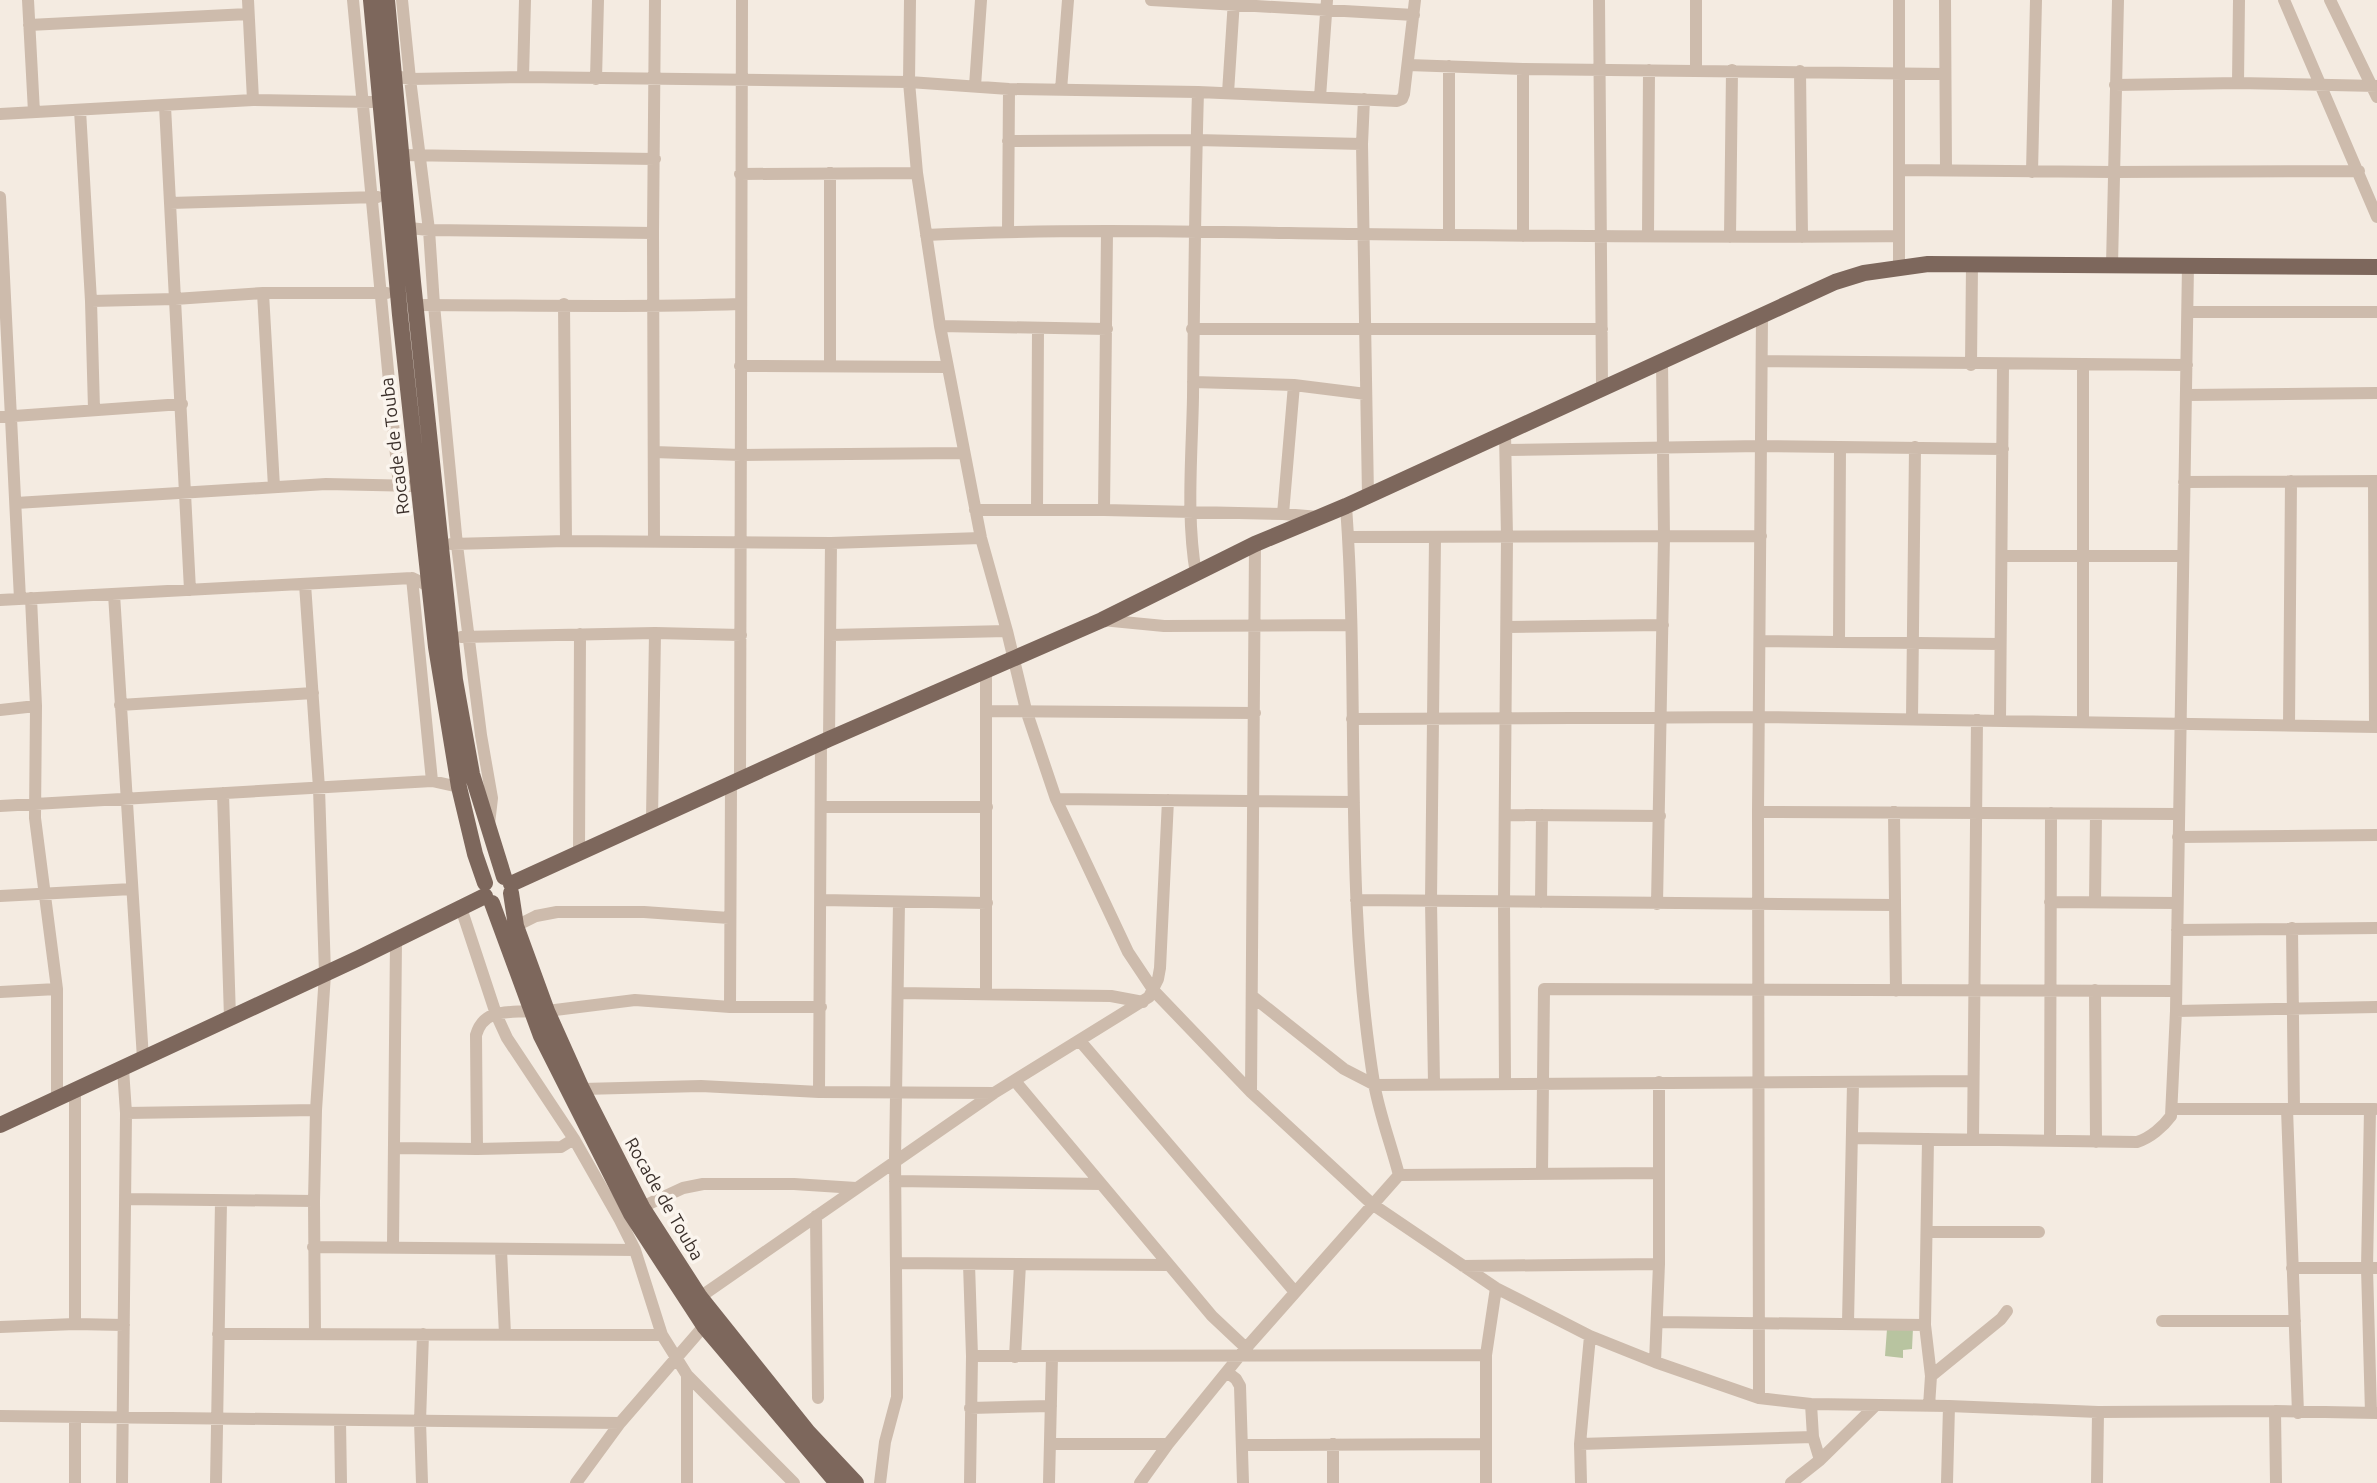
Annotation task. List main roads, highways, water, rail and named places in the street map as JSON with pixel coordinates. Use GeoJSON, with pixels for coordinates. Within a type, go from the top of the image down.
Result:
{"type":"FeatureCollection","features":[{"type":"Feature","properties":{"kind":"main road","name":"Rocade de Touba"},"geometry":{"type":"LineString","coordinates":[[372,0],[372,102],[380,197],[398,292],[442,691],[459,787],[487,894],[539,1011],[582,1089],[631,1213],[808,1432],[856,1483]]}},
{"type":"Feature","properties":{"kind":"main road","name":"Rocade de Touba"},"geometry":{"type":"LineString","coordinates":[[387,0],[402,78],[401,155],[416,305],[435,474],[449,544],[451,637],[455,680],[472,774],[509,885],[516,926],[539,1011],[560,1075],[631,1213],[704,1326],[837,1483]]}},
{"type":"Feature","properties":{"kind":"main road"},"geometry":{"type":"LineString","coordinates":[[509,885],[825,741],[1102,620],[1255,544],[1506,441],[1602,387],[1835,282],[1864,273],[1928,264],[2377,267]]}},
{"type":"Feature","properties":{"kind":"main road"},"geometry":{"type":"LineString","coordinates":[[0,1125],[461,908],[487,894],[493,876],[509,885]]}},
{"type":"Feature","properties":{"kind":"main road"},"geometry":{"type":"LineString","coordinates":[[487,894],[506,901],[509,885]]}}]}
